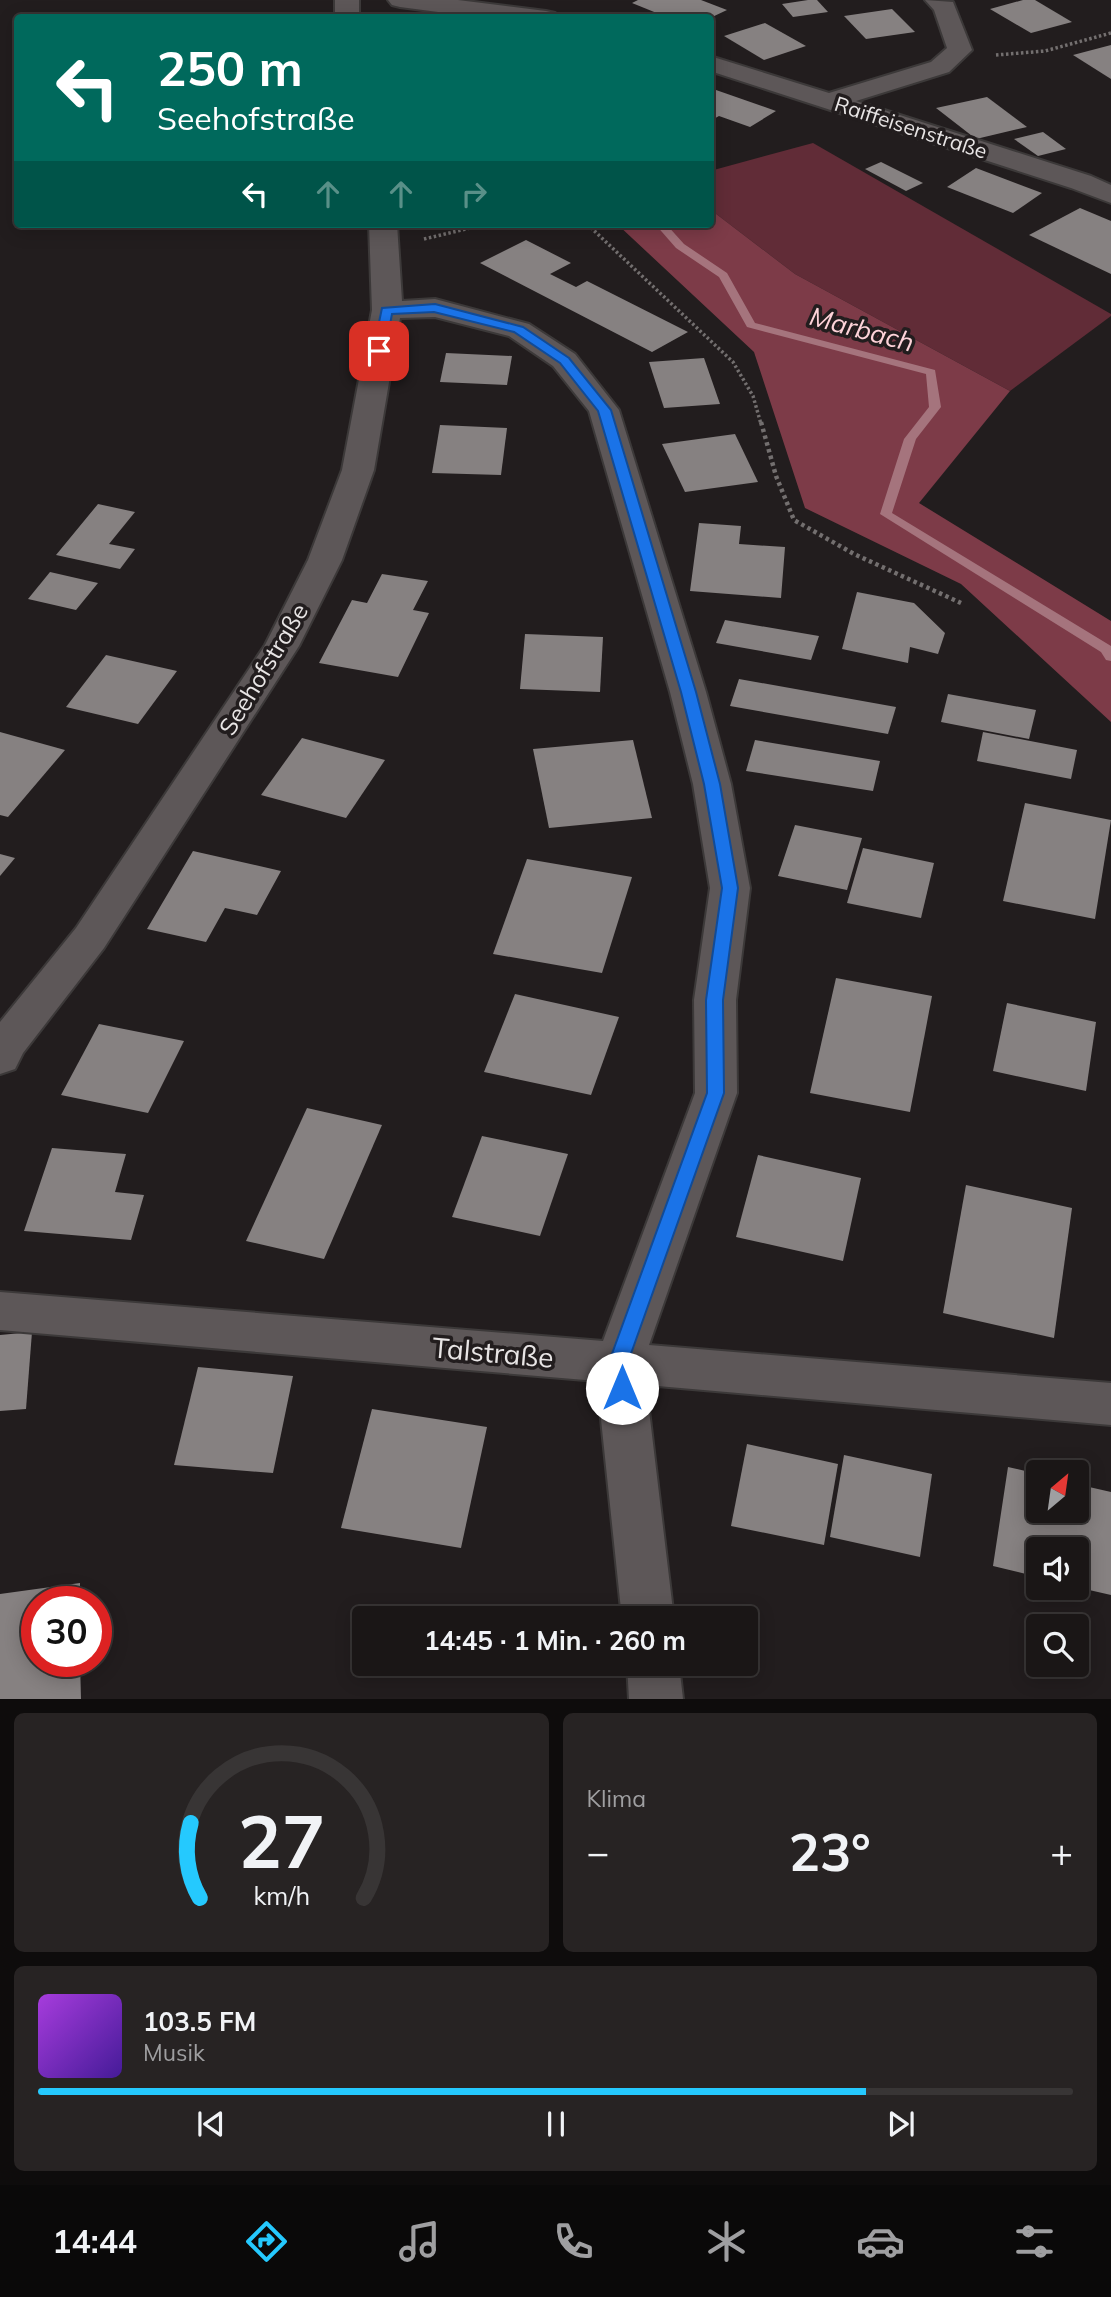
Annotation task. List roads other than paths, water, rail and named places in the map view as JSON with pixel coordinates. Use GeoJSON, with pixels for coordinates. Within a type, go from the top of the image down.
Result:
{"type":"FeatureCollection","features":[{"type":"Feature","properties":{"kind":"street"},"geometry":{"type":"LineString","coordinates":[[400,0],[514,14]]}},
{"type":"Feature","properties":{"kind":"street"},"geometry":{"type":"LineString","coordinates":[[830,101],[940,67],[960,50],[945,7],[937,0]]}},
{"type":"Feature","properties":{"kind":"street","name":"Raiffeisenstraße"},"geometry":{"type":"LineString","coordinates":[[714,64],[1068,178],[1111,195]]}},
{"type":"Feature","properties":{"kind":"street","name":"Seehofstraße"},"geometry":{"type":"LineString","coordinates":[[0,1058],[4,1047],[90,938],[282,646],[325,560],[358,470],[387,310],[385,236]]}},
{"type":"Feature","properties":{"kind":"street"},"geometry":{"type":"LineString","coordinates":[[387,310],[435,308],[519,330],[564,360],[604,410],[688,692],[712,784],[730,888],[715,1000],[716,1093],[619,1362],[647,1606]]}},
{"type":"Feature","properties":{"kind":"street","name":"Talstraße"},"geometry":{"type":"LineString","coordinates":[[0,1311],[1111,1404]]}},
{"type":"Feature","properties":{"kind":"street"},"geometry":{"type":"LineString","coordinates":[[654,1676],[656,1699]]}},
{"type":"Feature","properties":{"kind":"waterway","name":"Marbach"},"geometry":{"type":"LineString","coordinates":[[664,228],[680,246],[723,275],[751,325],[931,372],[935,407],[910,439],[886,514],[1106,649],[1111,657]]}}]}
